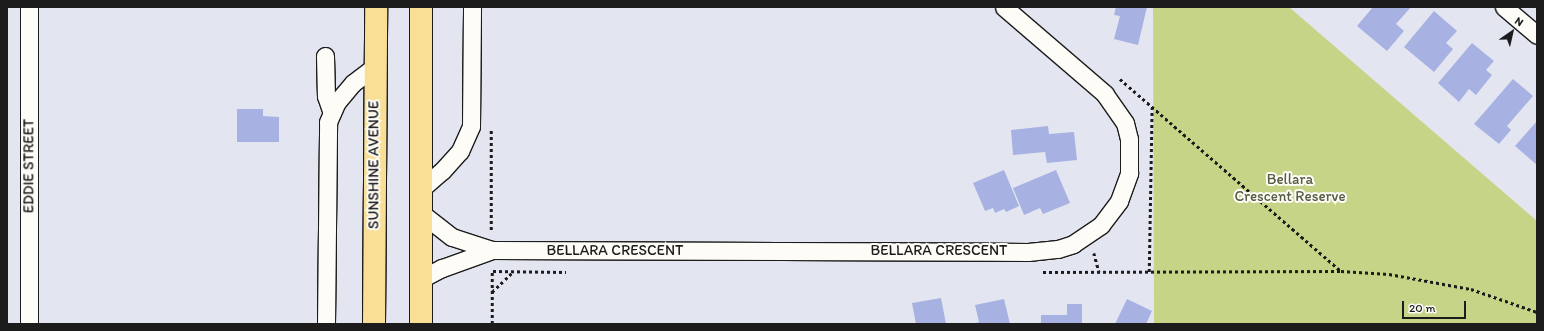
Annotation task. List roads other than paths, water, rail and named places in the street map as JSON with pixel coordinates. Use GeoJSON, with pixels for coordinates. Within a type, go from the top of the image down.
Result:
{"type":"FeatureCollection","features":[{"type":"Feature","properties":{"kind":"main road","name":"SUNSHINE AVENUE"},"geometry":{"type":"LineString","coordinates":[[374,324],[375,7]]}},
{"type":"Feature","properties":{"kind":"main road"},"geometry":{"type":"LineString","coordinates":[[421,7],[421,279],[423,321]]}},
{"type":"Feature","properties":{"kind":"street","name":"EDDIE STREET"},"geometry":{"type":"LineString","coordinates":[[29,7],[29,324]]}},
{"type":"Feature","properties":{"kind":"street"},"geometry":{"type":"LineString","coordinates":[[421,188],[442,171],[460,150],[471,126],[472,7]]}},
{"type":"Feature","properties":{"kind":"street","name":"BELLARA CRESCENT"},"geometry":{"type":"LineString","coordinates":[[492,250],[1028,252],[1058,249],[1073,244],[1101,225],[1119,201],[1129,173],[1130,139],[1125,123],[1105,94],[1004,7]]}},
{"type":"Feature","properties":{"kind":"street"},"geometry":{"type":"LineString","coordinates":[[1504,7],[1537,35]]}},
{"type":"Feature","properties":{"kind":"street"},"geometry":{"type":"LineString","coordinates":[[325,56],[326,96],[332,113]]}},
{"type":"Feature","properties":{"kind":"street"},"geometry":{"type":"LineString","coordinates":[[326,324],[326,133],[332,113],[353,83],[374,67]]}},
{"type":"Feature","properties":{"kind":"street"},"geometry":{"type":"LineString","coordinates":[[421,213],[452,237],[492,250]]}},
{"type":"Feature","properties":{"kind":"street"},"geometry":{"type":"LineString","coordinates":[[421,279],[442,268],[492,250]]}},
{"type":"Feature","properties":{"kind":"park label","name":"Bellara Crescent Reserve"},"geometry":{"type":"Point","coordinates":[1290,188]}}]}
